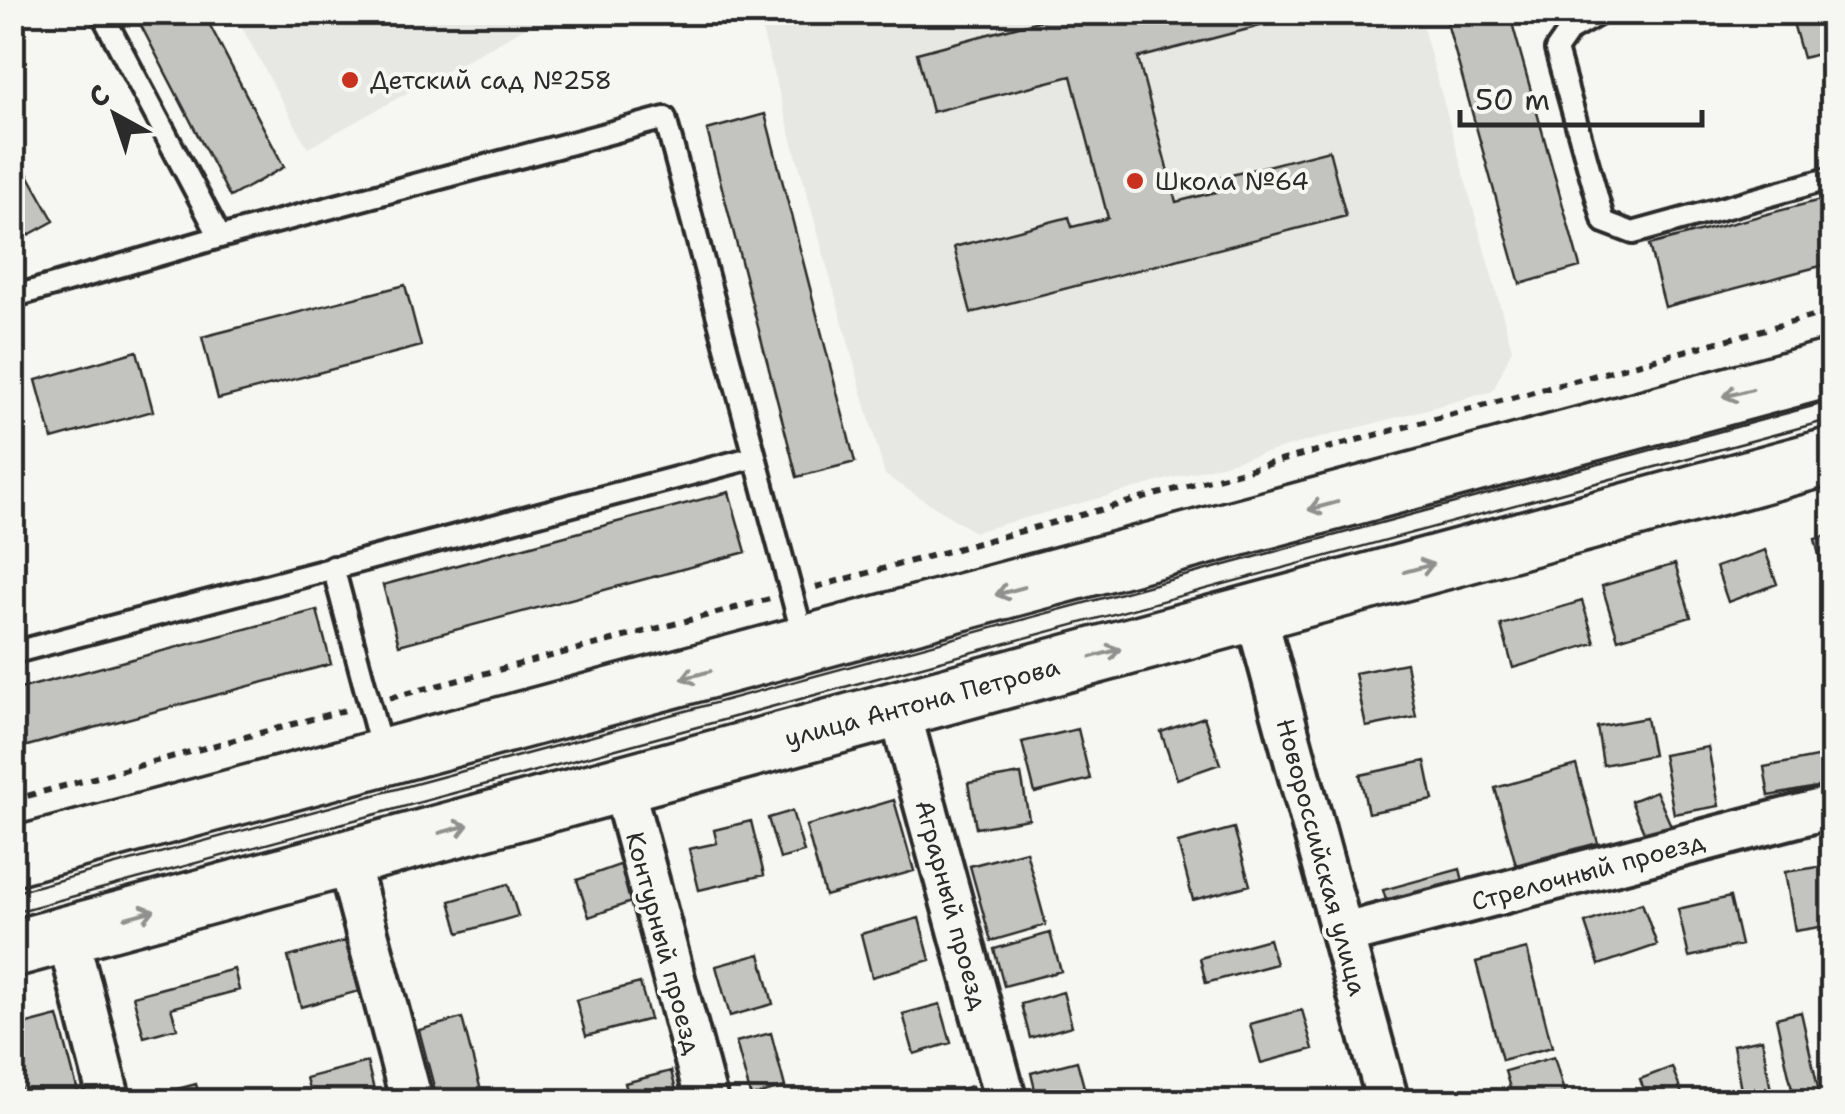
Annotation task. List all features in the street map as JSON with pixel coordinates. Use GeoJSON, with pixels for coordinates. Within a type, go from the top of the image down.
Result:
{"type":"FeatureCollection","features":[{"type":"Feature","properties":{"kind":"main road"},"geometry":{"type":"LineString","coordinates":[[12,857],[1832,368]]}},
{"type":"Feature","properties":{"kind":"main road","name":"улица Антона Петрова"},"geometry":{"type":"LineString","coordinates":[[12,949],[1832,456]]}},
{"type":"Feature","properties":{"kind":"street","name":"Новороссийская улица"},"geometry":{"type":"LineString","coordinates":[[1255,612],[1388,1102]]}},
{"type":"Feature","properties":{"kind":"street","name":"Аграрный проезд"},"geometry":{"type":"LineString","coordinates":[[899,709],[1006,1102]]}},
{"type":"Feature","properties":{"kind":"street","name":"Контурный проезд"},"geometry":{"type":"LineString","coordinates":[[622,784],[707,1102]]}},
{"type":"Feature","properties":{"kind":"street","name":"Стрелочный проезд"},"geometry":{"type":"LineString","coordinates":[[1344,934],[1832,807]]}},
{"type":"Feature","properties":{"kind":"street"},"geometry":{"type":"LineString","coordinates":[[347,858],[412,1102]]}},
{"type":"Feature","properties":{"kind":"street"},"geometry":{"type":"LineString","coordinates":[[67,934],[110,1102]]}},
{"type":"Feature","properties":{"kind":"lane"},"geometry":{"type":"LineString","coordinates":[[102,12],[220,237]]}},
{"type":"Feature","properties":{"kind":"lane"},"geometry":{"type":"LineString","coordinates":[[1602,12],[1570,30],[1556,50],[1604,222],[1630,234],[1832,178]]}},
{"type":"Feature","properties":{"kind":"lane"},"geometry":{"type":"LineString","coordinates":[[12,297],[665,118],[806,646]]}},
{"type":"Feature","properties":{"kind":"lane"},"geometry":{"type":"LineString","coordinates":[[12,653],[755,457]]}},
{"type":"Feature","properties":{"kind":"lane"},"geometry":{"type":"LineString","coordinates":[[332,567],[384,757]]}},
{"type":"Feature","properties":{"kind":"path"},"geometry":{"type":"LineString","coordinates":[[12,800],[792,594],[1832,311]]}},
{"type":"Feature","properties":{"kind":"shaded area","name":"Детский сад №258"},"geometry":{"type":"Polygon","coordinates":[[[234,13],[551,13],[308,148],[234,13]]]}},
{"type":"Feature","properties":{"kind":"shaded area","name":"Школа №64"},"geometry":{"type":"Polygon","coordinates":[[[757,13],[1419,13],[1512,349],[1493,391],[974,532],[885,475],[757,13]]]}},
{"type":"Feature","properties":{"kind":"building"},"geometry":{"type":"Polygon","coordinates":[[[134,12],[203,12],[284,167],[230,197],[134,12]]]}},
{"type":"Feature","properties":{"kind":"building"},"geometry":{"type":"Polygon","coordinates":[[[1072,12],[1277,12],[1279,21],[1138,58],[1176,202],[1219,191],[1216,179],[1329,150],[1346,216],[971,313],[954,247],[1069,217],[1072,227],[1108,218],[1071,76],[932,112],[917,53],[1072,12]]]}},
{"type":"Feature","properties":{"kind":"building"},"geometry":{"type":"Polygon","coordinates":[[[1444,12],[1509,12],[1580,267],[1520,284],[1444,12]]]}},
{"type":"Feature","properties":{"kind":"building"},"geometry":{"type":"Polygon","coordinates":[[[1790,12],[1832,12],[1832,50],[1803,58],[1790,12]]]}},
{"type":"Feature","properties":{"kind":"building"},"geometry":{"type":"Polygon","coordinates":[[[765,114],[855,462],[797,477],[707,130],[765,114]]]}},
{"type":"Feature","properties":{"kind":"building"},"geometry":{"type":"Polygon","coordinates":[[[12,146],[54,221],[12,244],[12,146]]]}},
{"type":"Feature","properties":{"kind":"building"},"geometry":{"type":"Polygon","coordinates":[[[1832,197],[1832,263],[1665,307],[1649,245],[1832,197]]]}},
{"type":"Feature","properties":{"kind":"building"},"geometry":{"type":"Polygon","coordinates":[[[405,285],[421,346],[218,399],[202,337],[405,285]]]}},
{"type":"Feature","properties":{"kind":"building"},"geometry":{"type":"Polygon","coordinates":[[[137,351],[153,411],[52,439],[36,380],[137,351]]]}},
{"type":"Feature","properties":{"kind":"building"},"geometry":{"type":"Polygon","coordinates":[[[729,492],[746,552],[399,645],[383,585],[729,492]]]}},
{"type":"Feature","properties":{"kind":"building"},"geometry":{"type":"Polygon","coordinates":[[[1832,534],[1832,582],[1826,584],[1815,539],[1832,534]]]}},
{"type":"Feature","properties":{"kind":"building"},"geometry":{"type":"Polygon","coordinates":[[[1765,550],[1777,584],[1728,602],[1716,567],[1765,550]]]}},
{"type":"Feature","properties":{"kind":"building"},"geometry":{"type":"Polygon","coordinates":[[[1675,564],[1691,617],[1618,639],[1602,586],[1675,564]]]}},
{"type":"Feature","properties":{"kind":"building"},"geometry":{"type":"Polygon","coordinates":[[[1582,601],[1595,643],[1513,668],[1501,625],[1582,601]]]}},
{"type":"Feature","properties":{"kind":"building"},"geometry":{"type":"Polygon","coordinates":[[[317,610],[331,664],[12,750],[12,691],[317,610]]]}},
{"type":"Feature","properties":{"kind":"building"},"geometry":{"type":"Polygon","coordinates":[[[1406,663],[1416,717],[1366,727],[1355,673],[1406,663]]]}},
{"type":"Feature","properties":{"kind":"building"},"geometry":{"type":"Polygon","coordinates":[[[1204,717],[1220,764],[1177,779],[1161,732],[1204,717]]]}},
{"type":"Feature","properties":{"kind":"building"},"geometry":{"type":"Polygon","coordinates":[[[1646,718],[1653,755],[1603,765],[1597,727],[1646,718]]]}},
{"type":"Feature","properties":{"kind":"building"},"geometry":{"type":"Polygon","coordinates":[[[1078,729],[1090,779],[1035,793],[1022,742],[1078,729]]]}},
{"type":"Feature","properties":{"kind":"building"},"geometry":{"type":"Polygon","coordinates":[[[1708,747],[1719,806],[1674,814],[1663,755],[1708,747]]]}},
{"type":"Feature","properties":{"kind":"building"},"geometry":{"type":"Polygon","coordinates":[[[1832,754],[1832,784],[1769,796],[1764,767],[1832,754]]]}},
{"type":"Feature","properties":{"kind":"building"},"geometry":{"type":"Polygon","coordinates":[[[1425,761],[1433,800],[1368,813],[1360,775],[1425,761]]]}},
{"type":"Feature","properties":{"kind":"building"},"geometry":{"type":"Polygon","coordinates":[[[1576,765],[1598,843],[1516,865],[1495,788],[1576,765]]]}},
{"type":"Feature","properties":{"kind":"building"},"geometry":{"type":"Polygon","coordinates":[[[1021,774],[1029,819],[976,828],[968,783],[1021,774]]]}},
{"type":"Feature","properties":{"kind":"building"},"geometry":{"type":"Polygon","coordinates":[[[1656,791],[1672,828],[1647,839],[1631,801],[1656,791]]]}},
{"type":"Feature","properties":{"kind":"building"},"geometry":{"type":"Polygon","coordinates":[[[894,800],[914,871],[825,896],[806,826],[894,800]]]}},
{"type":"Feature","properties":{"kind":"building"},"geometry":{"type":"Polygon","coordinates":[[[792,811],[804,852],[780,859],[768,818],[792,811]]]}},
{"type":"Feature","properties":{"kind":"building"},"geometry":{"type":"Polygon","coordinates":[[[751,821],[764,875],[699,890],[689,849],[717,843],[714,830],[751,821]]]}},
{"type":"Feature","properties":{"kind":"building"},"geometry":{"type":"Polygon","coordinates":[[[1234,828],[1250,885],[1193,900],[1178,843],[1234,828]]]}},
{"type":"Feature","properties":{"kind":"building"},"geometry":{"type":"Polygon","coordinates":[[[1026,851],[1046,925],[991,941],[970,866],[1026,851]]]}},
{"type":"Feature","properties":{"kind":"building"},"geometry":{"type":"Polygon","coordinates":[[[622,864],[634,901],[589,917],[577,880],[622,864]]]}},
{"type":"Feature","properties":{"kind":"building"},"geometry":{"type":"Polygon","coordinates":[[[1832,865],[1832,925],[1795,931],[1785,872],[1832,865]]]}},
{"type":"Feature","properties":{"kind":"building"},"geometry":{"type":"Polygon","coordinates":[[[1460,869],[1465,889],[1389,910],[1383,890],[1460,869]]]}},
{"type":"Feature","properties":{"kind":"building"},"geometry":{"type":"Polygon","coordinates":[[[508,884],[518,916],[459,933],[450,901],[508,884]]]}},
{"type":"Feature","properties":{"kind":"building"},"geometry":{"type":"Polygon","coordinates":[[[1730,897],[1741,945],[1689,957],[1678,909],[1730,897]]]}},
{"type":"Feature","properties":{"kind":"building"},"geometry":{"type":"Polygon","coordinates":[[[1642,903],[1657,945],[1599,965],[1585,923],[1642,903]]]}},
{"type":"Feature","properties":{"kind":"building"},"geometry":{"type":"Polygon","coordinates":[[[919,918],[930,960],[872,977],[861,934],[919,918]]]}},
{"type":"Feature","properties":{"kind":"building"},"geometry":{"type":"Polygon","coordinates":[[[1050,933],[1061,971],[1004,986],[994,949],[1050,933]]]}},
{"type":"Feature","properties":{"kind":"building"},"geometry":{"type":"Polygon","coordinates":[[[1269,939],[1276,964],[1206,983],[1200,958],[1269,939]]]}},
{"type":"Feature","properties":{"kind":"building"},"geometry":{"type":"Polygon","coordinates":[[[345,941],[359,991],[301,1007],[288,957],[345,941]]]}},
{"type":"Feature","properties":{"kind":"building"},"geometry":{"type":"Polygon","coordinates":[[[1527,949],[1552,1047],[1502,1060],[1476,962],[1527,949]]]}},
{"type":"Feature","properties":{"kind":"building"},"geometry":{"type":"Polygon","coordinates":[[[760,954],[773,1004],[730,1016],[716,966],[760,954]]]}},
{"type":"Feature","properties":{"kind":"building"},"geometry":{"type":"Polygon","coordinates":[[[234,969],[239,990],[171,1008],[177,1028],[144,1037],[133,996],[234,969]]]}},
{"type":"Feature","properties":{"kind":"building"},"geometry":{"type":"Polygon","coordinates":[[[640,983],[650,1019],[586,1036],[576,1000],[640,983]]]}},
{"type":"Feature","properties":{"kind":"building"},"geometry":{"type":"Polygon","coordinates":[[[1063,992],[1072,1026],[1030,1038],[1021,1004],[1063,992]]]}},
{"type":"Feature","properties":{"kind":"building"},"geometry":{"type":"Polygon","coordinates":[[[940,1004],[951,1043],[914,1054],[903,1014],[940,1004]]]}},
{"type":"Feature","properties":{"kind":"building"},"geometry":{"type":"Polygon","coordinates":[[[1302,1010],[1313,1049],[1261,1063],[1250,1024],[1302,1010]]]}},
{"type":"Feature","properties":{"kind":"building"},"geometry":{"type":"Polygon","coordinates":[[[1801,1012],[1821,1101],[1818,1102],[1795,1102],[1776,1018],[1801,1012]]]}},
{"type":"Feature","properties":{"kind":"building"},"geometry":{"type":"Polygon","coordinates":[[[58,1016],[78,1092],[44,1102],[25,1102],[12,1063],[12,1028],[58,1016]]]}},
{"type":"Feature","properties":{"kind":"building"},"geometry":{"type":"Polygon","coordinates":[[[462,1018],[484,1102],[438,1102],[419,1030],[462,1018]]]}},
{"type":"Feature","properties":{"kind":"building"},"geometry":{"type":"Polygon","coordinates":[[[771,1033],[785,1087],[751,1097],[736,1042],[771,1033]]]}},
{"type":"Feature","properties":{"kind":"building"},"geometry":{"type":"Polygon","coordinates":[[[1762,1039],[1773,1102],[1743,1102],[1733,1045],[1762,1039]]]}},
{"type":"Feature","properties":{"kind":"building"},"geometry":{"type":"Polygon","coordinates":[[[1554,1057],[1567,1102],[1514,1102],[1505,1071],[1554,1057]]]}},
{"type":"Feature","properties":{"kind":"building"},"geometry":{"type":"Polygon","coordinates":[[[1077,1061],[1088,1102],[1038,1102],[1031,1073],[1077,1061]]]}},
{"type":"Feature","properties":{"kind":"building"},"geometry":{"type":"Polygon","coordinates":[[[367,1062],[377,1102],[313,1102],[306,1078],[367,1062]]]}},
{"type":"Feature","properties":{"kind":"building"},"geometry":{"type":"Polygon","coordinates":[[[1672,1067],[1685,1102],[1648,1102],[1640,1079],[1672,1067]]]}},
{"type":"Feature","properties":{"kind":"building"},"geometry":{"type":"Polygon","coordinates":[[[671,1071],[679,1102],[630,1102],[625,1083],[671,1071]]]}},
{"type":"Feature","properties":{"kind":"building"},"geometry":{"type":"Polygon","coordinates":[[[196,1084],[201,1102],[157,1102],[155,1095],[196,1084]]]}},
{"type":"Feature","properties":{"kind":"building"},"geometry":{"type":"Polygon","coordinates":[[[972,1086],[976,1102],[919,1102],[919,1100],[972,1086]]]}},
{"type":"Feature","properties":{"kind":"tram line"},"geometry":{"type":"LineString","coordinates":[[12,893],[1832,401]]}},
{"type":"Feature","properties":{"kind":"tram line"},"geometry":{"type":"LineString","coordinates":[[12,913],[1832,419]]}},
{"type":"Feature","properties":{"kind":"place","name":"Детский сад №258"},"geometry":{"type":"Point","coordinates":[350,80]}},
{"type":"Feature","properties":{"kind":"place","name":"Школа №64"},"geometry":{"type":"Point","coordinates":[1135,181]}}]}
